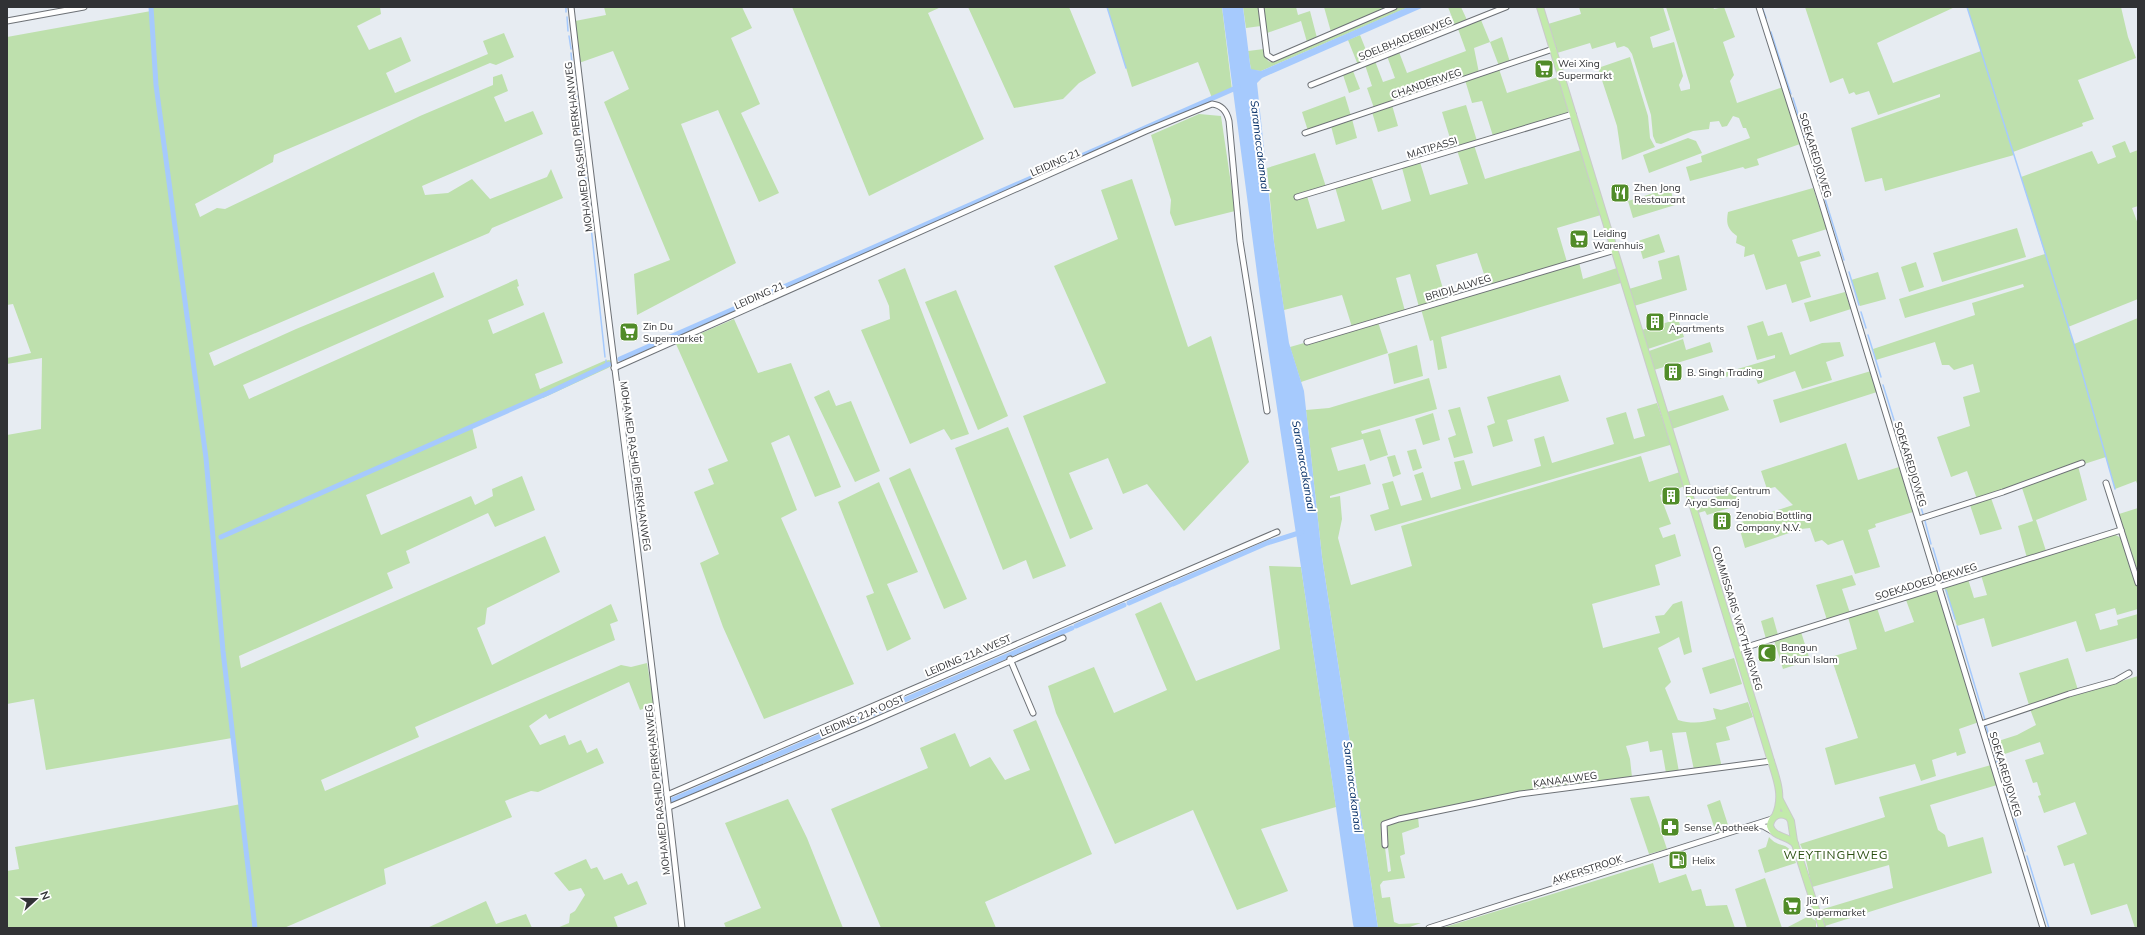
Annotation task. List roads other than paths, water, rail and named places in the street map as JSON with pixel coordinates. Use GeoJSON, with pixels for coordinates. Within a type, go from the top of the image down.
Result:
{"type":"FeatureCollection","features":[{"type":"Feature","properties":{"kind":"main road","name":"COMMISSARIS WEYTHINGWEG"},"geometry":{"type":"LineString","coordinates":[[1540,7],[1771,761],[1780,800],[1787,816]]}},
{"type":"Feature","properties":{"kind":"main road"},"geometry":{"type":"LineString","coordinates":[[1780,800],[1770,826],[1772,831],[1790,840],[1797,847]]}},
{"type":"Feature","properties":{"kind":"main road"},"geometry":{"type":"LineString","coordinates":[[1774,818],[1783,815],[1787,816],[1791,821],[1797,847],[1822,928]]}},
{"type":"Feature","properties":{"kind":"main road"},"geometry":{"type":"LineString","coordinates":[[1782,836],[1788,834],[1792,828]]}},
{"type":"Feature","properties":{"kind":"street"},"geometry":{"type":"LineString","coordinates":[[7,21],[84,7]]}},
{"type":"Feature","properties":{"kind":"street","name":"MOHAMED RASHID PIERKHANWEG"},"geometry":{"type":"LineString","coordinates":[[571,7],[614,368],[669,807],[682,928]]}},
{"type":"Feature","properties":{"kind":"street"},"geometry":{"type":"LineString","coordinates":[[1261,7],[1267,55],[1273,60],[1394,7]]}},
{"type":"Feature","properties":{"kind":"street","name":"SOELBHADEBIEWEG"},"geometry":{"type":"LineString","coordinates":[[1311,85],[1506,7]]}},
{"type":"Feature","properties":{"kind":"street","name":"SOEKAREDJOWEG"},"geometry":{"type":"LineString","coordinates":[[1759,7],[1940,587],[2043,928]]}},
{"type":"Feature","properties":{"kind":"street","name":"CHANDERWEG"},"geometry":{"type":"LineString","coordinates":[[1305,133],[1553,49]]}},
{"type":"Feature","properties":{"kind":"street","name":"LEIDING 21"},"geometry":{"type":"LineString","coordinates":[[614,368],[1146,131],[1212,104],[1221,107],[1229,121],[1240,240],[1267,411]]}},
{"type":"Feature","properties":{"kind":"street","name":"MATIPASSI"},"geometry":{"type":"LineString","coordinates":[[1297,197],[1573,114]]}},
{"type":"Feature","properties":{"kind":"street","name":"BRIDJLALWEG"},"geometry":{"type":"LineString","coordinates":[[1307,342],[1615,250]]}},
{"type":"Feature","properties":{"kind":"street"},"geometry":{"type":"LineString","coordinates":[[1919,519],[2003,492],[2082,463]]}},
{"type":"Feature","properties":{"kind":"street"},"geometry":{"type":"LineString","coordinates":[[2106,483],[2138,583]]}},
{"type":"Feature","properties":{"kind":"street","name":"SOEKADOEDOEKWEG"},"geometry":{"type":"LineString","coordinates":[[1737,650],[2121,530]]}},
{"type":"Feature","properties":{"kind":"street","name":"LEIDING 21A WEST"},"geometry":{"type":"LineString","coordinates":[[667,795],[1277,532]]}},
{"type":"Feature","properties":{"kind":"street","name":"LEIDING 21A OOST"},"geometry":{"type":"LineString","coordinates":[[669,807],[878,718],[1010,659],[1063,638]]}},
{"type":"Feature","properties":{"kind":"street"},"geometry":{"type":"LineString","coordinates":[[1010,659],[1032,713]]}},
{"type":"Feature","properties":{"kind":"street"},"geometry":{"type":"LineString","coordinates":[[1981,724],[2114,681],[2129,673]]}},
{"type":"Feature","properties":{"kind":"street","name":"KANAALWEG"},"geometry":{"type":"LineString","coordinates":[[1385,845],[1384,824],[1399,819],[1520,794],[1771,761]]}},
{"type":"Feature","properties":{"kind":"street","name":"AKKERSTROOK"},"geometry":{"type":"LineString","coordinates":[[1429,928],[1774,818]]}},
{"type":"Feature","properties":{"kind":"street"},"geometry":{"type":"LineString","coordinates":[[1749,825],[1763,826],[1772,831]]}},
{"type":"Feature","properties":{"kind":"water","name":"Saramaccakanaal"},"geometry":{"type":"Polygon","coordinates":[[[1222,7],[1243,7],[1251,69],[1261,71],[1408,7],[1424,7],[1262,78],[1257,83],[1274,242],[1289,343],[1304,391],[1322,557],[1378,928],[1354,928],[1353,924],[1260,296],[1222,7]]]}},
{"type":"Feature","properties":{"kind":"waterway"},"geometry":{"type":"LineString","coordinates":[[151,7],[156,85],[206,458],[223,651],[255,928]]}},
{"type":"Feature","properties":{"kind":"waterway"},"geometry":{"type":"LineString","coordinates":[[566,7],[566,12]]}},
{"type":"Feature","properties":{"kind":"waterway"},"geometry":{"type":"LineString","coordinates":[[1107,7],[1126,68]]}},
{"type":"Feature","properties":{"kind":"waterway"},"geometry":{"type":"LineString","coordinates":[[1762,7],[1766,18]]}},
{"type":"Feature","properties":{"kind":"waterway"},"geometry":{"type":"LineString","coordinates":[[1967,7],[2074,344],[2115,489]]}},
{"type":"Feature","properties":{"kind":"waterway"},"geometry":{"type":"LineString","coordinates":[[567,17],[568,31]]}},
{"type":"Feature","properties":{"kind":"waterway"},"geometry":{"type":"LineString","coordinates":[[1771,32],[1791,94]]}},
{"type":"Feature","properties":{"kind":"waterway"},"geometry":{"type":"LineString","coordinates":[[569,36],[571,49]]}},
{"type":"Feature","properties":{"kind":"waterway"},"geometry":{"type":"LineString","coordinates":[[571,53],[574,85]]}},
{"type":"Feature","properties":{"kind":"waterway"},"geometry":{"type":"LineString","coordinates":[[620,359],[1238,87]]}},
{"type":"Feature","properties":{"kind":"waterway"},"geometry":{"type":"LineString","coordinates":[[575,90],[580,133]]}},
{"type":"Feature","properties":{"kind":"waterway"},"geometry":{"type":"LineString","coordinates":[[1793,98],[1805,137]]}},
{"type":"Feature","properties":{"kind":"waterway"},"geometry":{"type":"LineString","coordinates":[[581,141],[588,199]]}},
{"type":"Feature","properties":{"kind":"waterway"},"geometry":{"type":"LineString","coordinates":[[1808,144],[1844,260]]}},
{"type":"Feature","properties":{"kind":"waterway"},"geometry":{"type":"LineString","coordinates":[[589,208],[605,357]]}},
{"type":"Feature","properties":{"kind":"waterway"},"geometry":{"type":"LineString","coordinates":[[1849,272],[1859,305]]}},
{"type":"Feature","properties":{"kind":"waterway"},"geometry":{"type":"LineString","coordinates":[[1861,312],[1866,328]]}},
{"type":"Feature","properties":{"kind":"waterway"},"geometry":{"type":"LineString","coordinates":[[1868,335],[1881,377]]}},
{"type":"Feature","properties":{"kind":"waterway"},"geometry":{"type":"LineString","coordinates":[[606,360],[606,365]]}},
{"type":"Feature","properties":{"kind":"waterway"},"geometry":{"type":"LineString","coordinates":[[221,537],[548,393],[609,364]]}},
{"type":"Feature","properties":{"kind":"waterway"},"geometry":{"type":"LineString","coordinates":[[1883,385],[1894,420]]}},
{"type":"Feature","properties":{"kind":"waterway"},"geometry":{"type":"LineString","coordinates":[[1902,445],[1923,514]]}},
{"type":"Feature","properties":{"kind":"waterway"},"geometry":{"type":"LineString","coordinates":[[1925,521],[1931,544]]}},
{"type":"Feature","properties":{"kind":"waterway"},"geometry":{"type":"LineString","coordinates":[[1173,584],[1267,543],[1302,532]]}},
{"type":"Feature","properties":{"kind":"waterway"},"geometry":{"type":"LineString","coordinates":[[1933,548],[1943,582]]}},
{"type":"Feature","properties":{"kind":"waterway"},"geometry":{"type":"LineString","coordinates":[[1129,603],[1170,585]]}},
{"type":"Feature","properties":{"kind":"waterway"},"geometry":{"type":"LineString","coordinates":[[1946,590],[1955,619]]}},
{"type":"Feature","properties":{"kind":"waterway"},"geometry":{"type":"LineString","coordinates":[[1076,626],[1124,605]]}},
{"type":"Feature","properties":{"kind":"waterway"},"geometry":{"type":"LineString","coordinates":[[1957,626],[1985,720]]}},
{"type":"Feature","properties":{"kind":"waterway"},"geometry":{"type":"LineString","coordinates":[[672,800],[1072,628]]}},
{"type":"Feature","properties":{"kind":"waterway"},"geometry":{"type":"LineString","coordinates":[[1986,726],[2025,851]]}},
{"type":"Feature","properties":{"kind":"waterway"},"geometry":{"type":"LineString","coordinates":[[2027,856],[2049,928]]}},
{"type":"Feature","properties":{"kind":"place","name":"Wei Xing Supermarkt"},"geometry":{"type":"Point","coordinates":[1544,69]}},
{"type":"Feature","properties":{"kind":"place","name":"Zhen Jong Restaurant"},"geometry":{"type":"Point","coordinates":[1620,193]}},
{"type":"Feature","properties":{"kind":"place","name":"Leiding Warenhuis"},"geometry":{"type":"Point","coordinates":[1579,239]}},
{"type":"Feature","properties":{"kind":"place","name":"Pinnacle Apartments"},"geometry":{"type":"Point","coordinates":[1655,322]}},
{"type":"Feature","properties":{"kind":"place","name":"Zin Du Supermarket"},"geometry":{"type":"Point","coordinates":[629,332]}},
{"type":"Feature","properties":{"kind":"place","name":"B. Singh Trading"},"geometry":{"type":"Point","coordinates":[1673,372]}},
{"type":"Feature","properties":{"kind":"place","name":"Educatief Centrum Arya Samaj"},"geometry":{"type":"Point","coordinates":[1671,496]}},
{"type":"Feature","properties":{"kind":"place","name":"Zenobia Bottling Company N.V."},"geometry":{"type":"Point","coordinates":[1722,521]}},
{"type":"Feature","properties":{"kind":"place","name":"Bangun Rukun Islam"},"geometry":{"type":"Point","coordinates":[1767,653]}},
{"type":"Feature","properties":{"kind":"place","name":"Sense Apotheek"},"geometry":{"type":"Point","coordinates":[1670,827]}},
{"type":"Feature","properties":{"kind":"place","name":"Helix"},"geometry":{"type":"Point","coordinates":[1678,860]}},
{"type":"Feature","properties":{"kind":"place","name":"Jia Yi Supermarket"},"geometry":{"type":"Point","coordinates":[1792,906]}},
{"type":"Feature","properties":{"kind":"district","name":"WEYTINGHWEG"},"geometry":{"type":"Point","coordinates":[1836,855]}}]}
